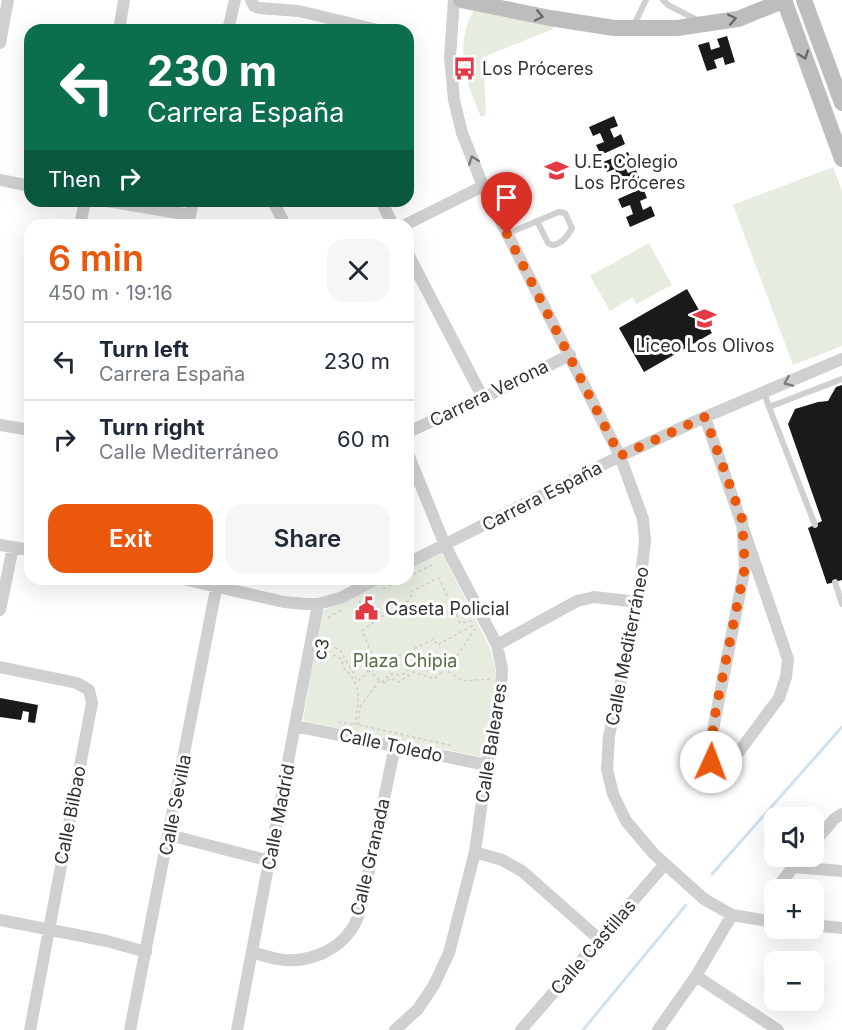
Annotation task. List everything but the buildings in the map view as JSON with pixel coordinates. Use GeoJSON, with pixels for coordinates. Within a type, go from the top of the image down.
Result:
{"type":"FeatureCollection","features":[{"type":"Feature","properties":{"kind":"street"},"geometry":{"type":"LineString","coordinates":[[0,44],[8,0]]}},
{"type":"Feature","properties":{"kind":"street"},"geometry":{"type":"LineString","coordinates":[[119,24],[124,0]]}},
{"type":"Feature","properties":{"kind":"street"},"geometry":{"type":"LineString","coordinates":[[229,24],[235,0]]}},
{"type":"Feature","properties":{"kind":"street"},"geometry":{"type":"LineString","coordinates":[[251,0],[254,6],[259,8],[299,11],[353,24]]}},
{"type":"Feature","properties":{"kind":"street"},"geometry":{"type":"LineString","coordinates":[[284,0],[299,11]]}},
{"type":"Feature","properties":{"kind":"street","name":"Calle Mediterráneo"},"geometry":{"type":"LineString","coordinates":[[454,0],[450,57],[454,100],[462,133],[483,186],[620,456],[643,519],[645,541],[638,602],[609,736],[607,769],[613,794],[627,821],[654,854],[704,899],[732,915],[764,921]]}},
{"type":"Feature","properties":{"kind":"street"},"geometry":{"type":"LineString","coordinates":[[461,0],[550,18],[633,28],[677,28],[738,19],[784,0],[842,159]]}},
{"type":"Feature","properties":{"kind":"street"},"geometry":{"type":"LineString","coordinates":[[804,0],[842,103]]}},
{"type":"Feature","properties":{"kind":"street"},"geometry":{"type":"LineString","coordinates":[[0,180],[24,185]]}},
{"type":"Feature","properties":{"kind":"street"},"geometry":{"type":"LineString","coordinates":[[414,220],[483,186]]}},
{"type":"Feature","properties":{"kind":"street"},"geometry":{"type":"LineString","coordinates":[[133,207],[185,219]]}},
{"type":"Feature","properties":{"kind":"street"},"geometry":{"type":"LineString","coordinates":[[414,266],[483,398]]}},
{"type":"Feature","properties":{"kind":"street","name":"Carrera Verona"},"geometry":{"type":"LineString","coordinates":[[414,429],[570,355]]}},
{"type":"Feature","properties":{"kind":"street","name":"Carrera España"},"geometry":{"type":"LineString","coordinates":[[414,560],[620,456],[842,359]]}},
{"type":"Feature","properties":{"kind":"street"},"geometry":{"type":"LineString","coordinates":[[705,417],[742,519],[788,659],[786,677],[779,698],[735,757],[720,765],[711,762],[710,750],[745,567],[742,519]]}},
{"type":"Feature","properties":{"kind":"street"},"geometry":{"type":"LineString","coordinates":[[0,425],[24,429]]}},
{"type":"Feature","properties":{"kind":"street","name":"Calle Baleares"},"geometry":{"type":"LineString","coordinates":[[395,1030],[418,1009],[434,985],[449,953],[475,852],[487,765],[501,692],[502,669],[497,645],[445,545],[414,469]]}},
{"type":"Feature","properties":{"kind":"street"},"geometry":{"type":"LineString","coordinates":[[0,610],[6,546],[24,549]]}},
{"type":"Feature","properties":{"kind":"street","name":"Calle Sevilla"},"geometry":{"type":"LineString","coordinates":[[130,1030],[216,585]]}},
{"type":"Feature","properties":{"kind":"street"},"geometry":{"type":"LineString","coordinates":[[227,585],[284,602],[318,604],[378,585]]}},
{"type":"Feature","properties":{"kind":"street"},"geometry":{"type":"LineString","coordinates":[[497,645],[577,601],[594,597],[638,602]]}},
{"type":"Feature","properties":{"kind":"street","name":"Calle Madrid"},"geometry":{"type":"LineString","coordinates":[[237,1030],[318,604]]}},
{"type":"Feature","properties":{"kind":"street","name":"Calle Bilbao"},"geometry":{"type":"LineString","coordinates":[[0,668],[77,683],[89,690],[92,703],[30,1030]]}},
{"type":"Feature","properties":{"kind":"street","name":"Calle Toledo"},"geometry":{"type":"LineString","coordinates":[[295,726],[487,765]]}},
{"type":"Feature","properties":{"kind":"street","name":"Calle Granada"},"geometry":{"type":"LineString","coordinates":[[252,952],[284,960],[301,959],[323,954],[352,930],[361,909],[395,746]]}},
{"type":"Feature","properties":{"kind":"street"},"geometry":{"type":"LineString","coordinates":[[824,831],[834,819],[842,814]]}},
{"type":"Feature","properties":{"kind":"street"},"geometry":{"type":"LineString","coordinates":[[169,835],[270,861]]}},
{"type":"Feature","properties":{"kind":"street"},"geometry":{"type":"LineString","coordinates":[[475,852],[502,860],[522,871],[599,939]]}},
{"type":"Feature","properties":{"kind":"street","name":"Calle Castillas"},"geometry":{"type":"LineString","coordinates":[[520,1030],[665,864]]}},
{"type":"Feature","properties":{"kind":"street"},"geometry":{"type":"LineString","coordinates":[[784,879],[793,867],[842,871]]}},
{"type":"Feature","properties":{"kind":"street"},"geometry":{"type":"LineString","coordinates":[[658,1030],[696,976],[732,915]]}},
{"type":"Feature","properties":{"kind":"street"},"geometry":{"type":"LineString","coordinates":[[0,920],[107,941],[146,952]]}},
{"type":"Feature","properties":{"kind":"street"},"geometry":{"type":"LineString","coordinates":[[824,926],[842,928]]}},
{"type":"Feature","properties":{"kind":"street"},"geometry":{"type":"LineString","coordinates":[[696,976],[778,1030]]}},
{"type":"Feature","properties":{"kind":"lane"},"geometry":{"type":"LineString","coordinates":[[633,28],[646,0]]}},
{"type":"Feature","properties":{"kind":"lane"},"geometry":{"type":"LineString","coordinates":[[663,0],[668,5],[705,24]]}},
{"type":"Feature","properties":{"kind":"lane"},"geometry":{"type":"LineString","coordinates":[[507,234],[537,221],[559,212],[564,213],[572,228],[567,237],[552,245],[537,221]]}},
{"type":"Feature","properties":{"kind":"lane"},"geometry":{"type":"LineString","coordinates":[[769,407],[842,379]]}},
{"type":"Feature","properties":{"kind":"lane"},"geometry":{"type":"LineString","coordinates":[[764,392],[815,525]]}},
{"type":"Feature","properties":{"kind":"lane"},"geometry":{"type":"LineString","coordinates":[[835,582],[842,604]]}},
{"type":"Feature","properties":{"kind":"path"},"geometry":{"type":"LineString","coordinates":[[414,574],[433,565],[437,559]]}},
{"type":"Feature","properties":{"kind":"path"},"geometry":{"type":"LineString","coordinates":[[370,671],[376,663],[362,631],[379,618],[404,606],[413,594],[412,591],[440,578],[460,623],[476,621]]}},
{"type":"Feature","properties":{"kind":"path"},"geometry":{"type":"LineString","coordinates":[[379,618],[359,601],[374,594],[373,606],[382,615],[387,614]]}},
{"type":"Feature","properties":{"kind":"path","name":"c3"},"geometry":{"type":"LineString","coordinates":[[326,625],[328,616],[349,606]]}},
{"type":"Feature","properties":{"kind":"path"},"geometry":{"type":"LineString","coordinates":[[370,671],[434,639],[437,645],[480,621],[452,663],[428,670],[416,663],[402,675],[390,674],[382,682]]}},
{"type":"Feature","properties":{"kind":"path","name":"c3"},"geometry":{"type":"LineString","coordinates":[[356,725],[359,689],[343,667],[342,660],[322,647],[323,641],[340,650],[358,681],[370,671]]}},
{"type":"Feature","properties":{"kind":"path"},"geometry":{"type":"LineString","coordinates":[[356,725],[360,707],[379,681],[386,683],[390,678],[399,682],[414,672],[434,679],[445,669],[463,681],[494,679]]}},
{"type":"Feature","properties":{"kind":"path"},"geometry":{"type":"LineString","coordinates":[[370,671],[382,682]]}},
{"type":"Feature","properties":{"kind":"path"},"geometry":{"type":"LineString","coordinates":[[331,722],[356,725],[459,747]]}},
{"type":"Feature","properties":{"kind":"green space"},"geometry":{"type":"Polygon","coordinates":[[[476,8],[556,20],[553,29],[483,57],[486,114],[481,117],[467,81],[463,59],[465,31],[476,8]]]}},
{"type":"Feature","properties":{"kind":"green space"},"geometry":{"type":"Polygon","coordinates":[[[833,167],[842,190],[842,346],[793,365],[733,205],[833,167]]]}},
{"type":"Feature","properties":{"kind":"green space"},"geometry":{"type":"Polygon","coordinates":[[[649,243],[672,285],[636,304],[633,297],[610,311],[590,276],[649,243]]]}},
{"type":"Feature","properties":{"kind":"green space","name":"Plaza Chipia"},"geometry":{"type":"Polygon","coordinates":[[[441,551],[490,648],[496,672],[494,698],[482,757],[303,721],[321,612],[374,585],[414,585],[414,565],[441,551]]]}},
{"type":"Feature","properties":{"kind":"waterway"},"geometry":{"type":"LineString","coordinates":[[712,874],[842,727]]}},
{"type":"Feature","properties":{"kind":"waterway"},"geometry":{"type":"LineString","coordinates":[[583,1030],[686,905]]}},
{"type":"Feature","properties":{"kind":"place","name":"Los Próceres"},"geometry":{"type":"Point","coordinates":[464,68]}},
{"type":"Feature","properties":{"kind":"place","name":"U.E. Colegio Los Próceres"},"geometry":{"type":"Point","coordinates":[556,171]}},
{"type":"Feature","properties":{"kind":"place","name":"Liceo Los Olivos"},"geometry":{"type":"Point","coordinates":[705,319]}},
{"type":"Feature","properties":{"kind":"place","name":"Caseta Policial"},"geometry":{"type":"Point","coordinates":[367,608]}},
{"type":"Feature","properties":{"kind":"route"},"geometry":{"type":"LineString","coordinates":[[507,234],[620,456],[705,417],[742,519],[745,567],[716,709],[710,750],[711,762]]}}]}
